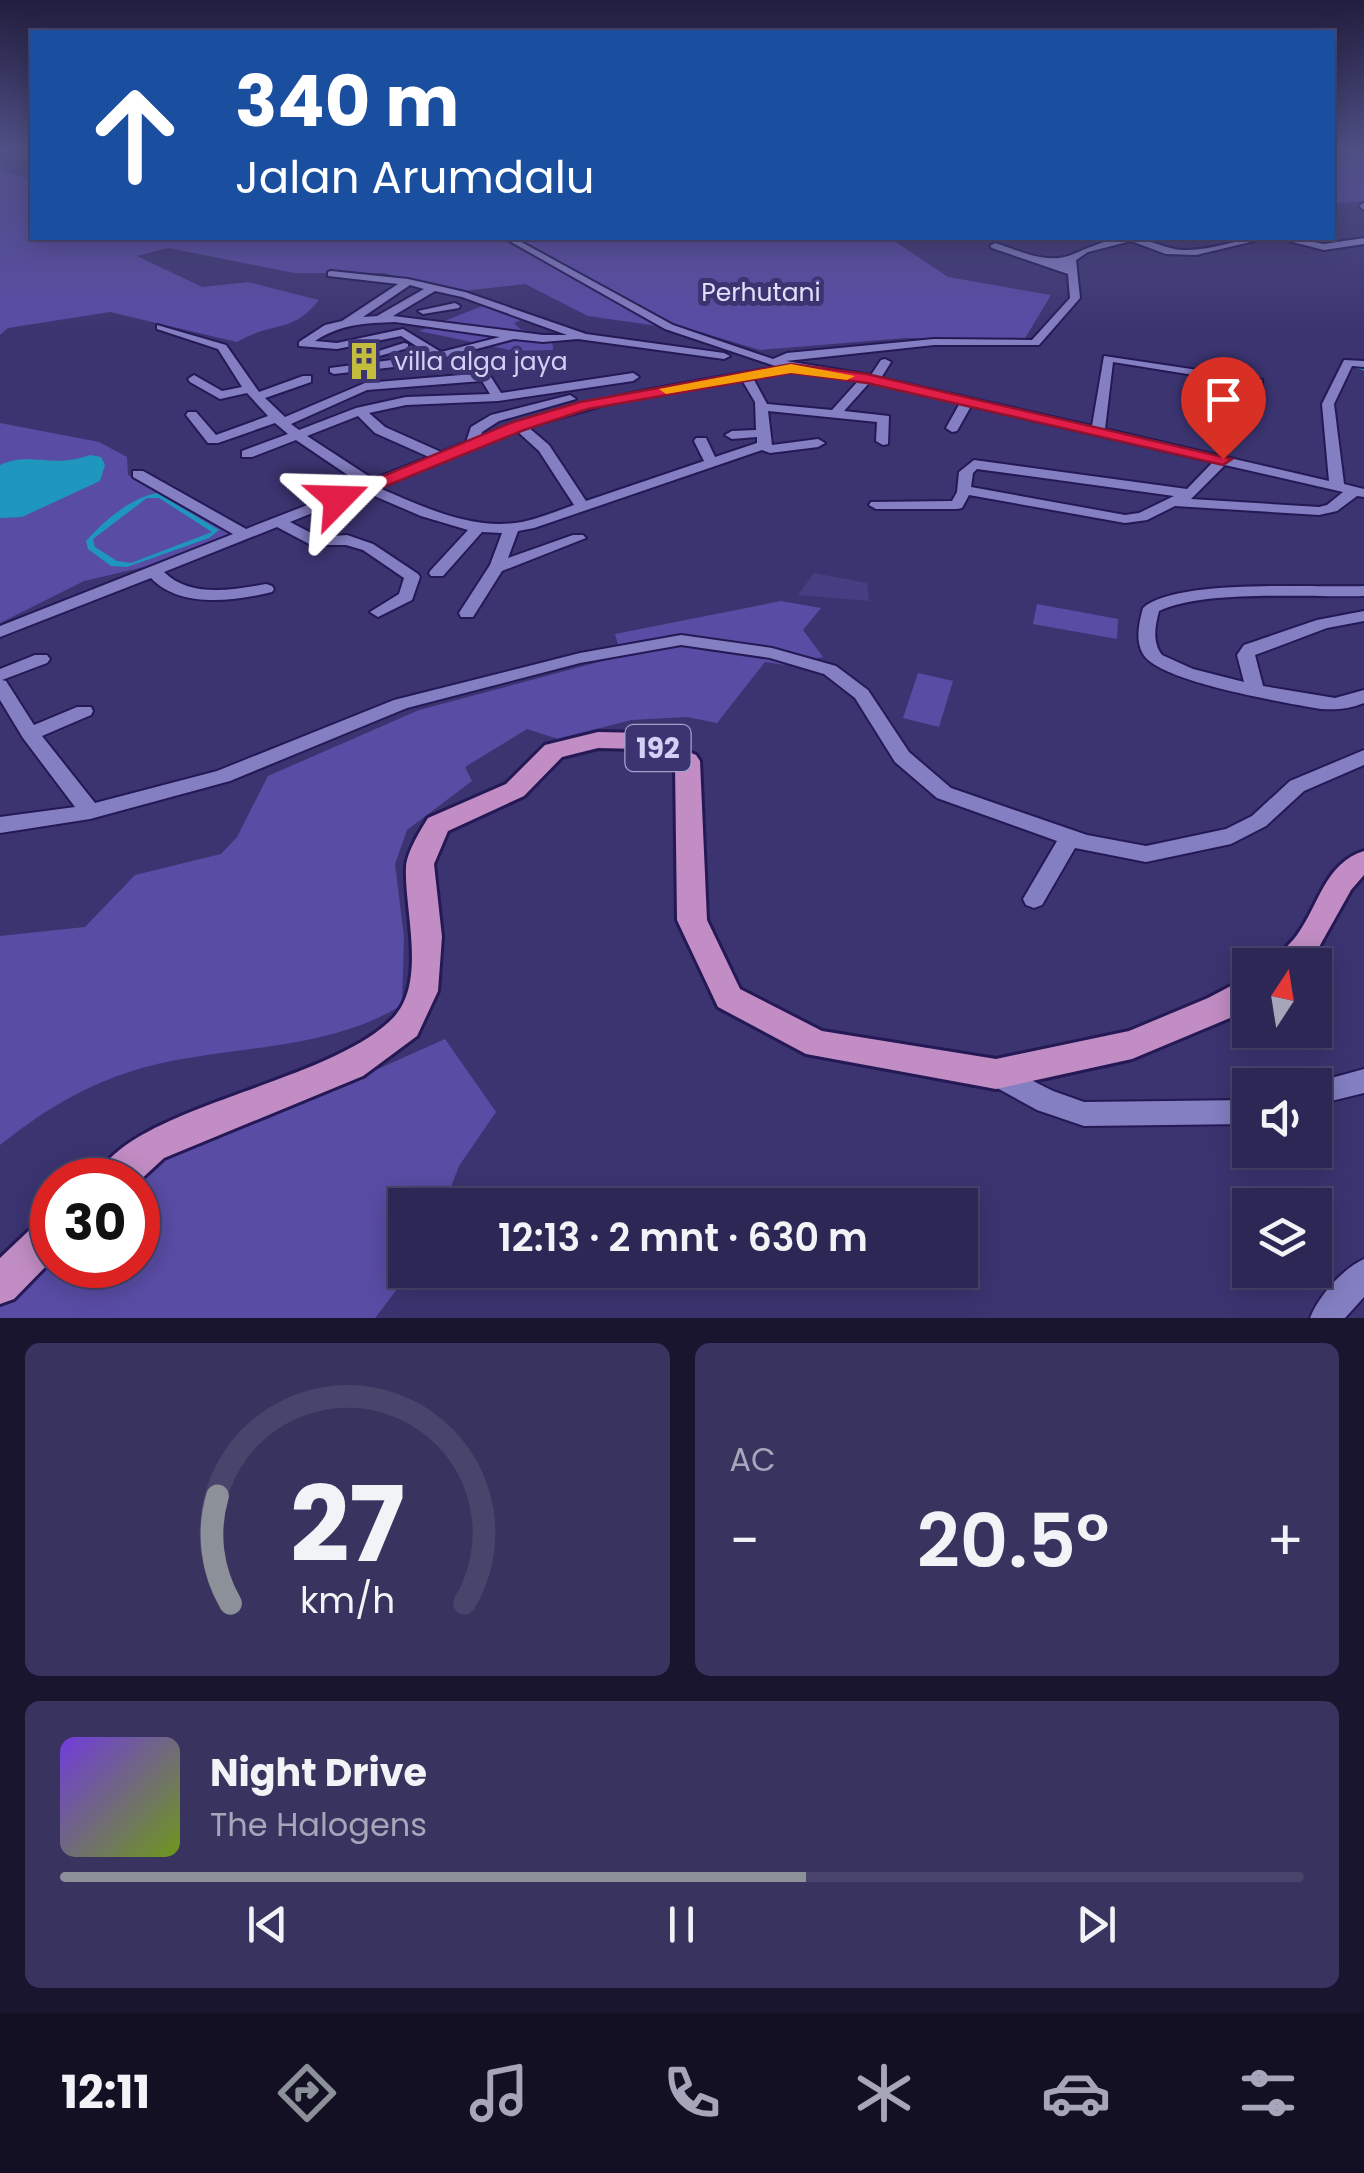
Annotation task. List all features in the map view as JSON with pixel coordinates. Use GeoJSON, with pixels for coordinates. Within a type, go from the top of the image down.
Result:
{"type":"FeatureCollection","features":[{"type":"Feature","properties":{"kind":"main road","name":"192"},"geometry":{"type":"LineString","coordinates":[[138,1158],[152,1146],[351,1066],[406,1026],[423,991],[427,937],[420,864],[437,825],[515,790],[554,751],[598,740],[644,741],[687,760],[692,920],[728,998],[817,1044],[996,1074],[1132,1045],[1232,1000]]}},
{"type":"Feature","properties":{"kind":"main road"},"geometry":{"type":"LineString","coordinates":[[1308,948],[1345,875],[1364,861]]}},
{"type":"Feature","properties":{"kind":"main road"},"geometry":{"type":"LineString","coordinates":[[0,1286],[30,1256]]}},
{"type":"Feature","properties":{"kind":"street"},"geometry":{"type":"LineString","coordinates":[[512,240],[669,327],[772,363],[871,379],[1360,491]]}},
{"type":"Feature","properties":{"kind":"street"},"geometry":{"type":"LineString","coordinates":[[995,246],[1036,260],[1071,266],[1126,240]]}},
{"type":"Feature","properties":{"kind":"street"},"geometry":{"type":"LineString","coordinates":[[1136,240],[1153,249]]}},
{"type":"Feature","properties":{"kind":"street"},"geometry":{"type":"LineString","coordinates":[[1228,240],[1237,244]]}},
{"type":"Feature","properties":{"kind":"street"},"geometry":{"type":"LineString","coordinates":[[1116,243],[1177,255],[1254,240]]}},
{"type":"Feature","properties":{"kind":"street"},"geometry":{"type":"LineString","coordinates":[[1292,240],[1324,246],[1364,241]]}},
{"type":"Feature","properties":{"kind":"street"},"geometry":{"type":"LineString","coordinates":[[432,334],[396,332],[349,344],[304,346],[324,323],[376,322],[426,322],[519,336],[584,336],[772,363],[787,356],[923,342],[1035,343],[1075,298],[1071,266]]}},
{"type":"Feature","properties":{"kind":"street"},"geometry":{"type":"LineString","coordinates":[[331,274],[433,288],[584,336]]}},
{"type":"Feature","properties":{"kind":"street"},"geometry":{"type":"LineString","coordinates":[[344,324],[408,282]]}},
{"type":"Feature","properties":{"kind":"street"},"geometry":{"type":"LineString","coordinates":[[376,322],[433,288]]}},
{"type":"Feature","properties":{"kind":"street"},"geometry":{"type":"LineString","coordinates":[[423,311],[441,304],[450,309],[465,296]]}},
{"type":"Feature","properties":{"kind":"street"},"geometry":{"type":"LineString","coordinates":[[161,327],[222,347],[255,392],[298,436],[371,486],[450,521],[478,527],[510,530],[711,462],[763,439]]}},
{"type":"Feature","properties":{"kind":"street"},"geometry":{"type":"LineString","coordinates":[[415,336],[438,355]]}},
{"type":"Feature","properties":{"kind":"street"},"geometry":{"type":"LineString","coordinates":[[408,362],[370,364],[337,372],[408,362],[519,336]]}},
{"type":"Feature","properties":{"kind":"street"},"geometry":{"type":"LineString","coordinates":[[633,342],[626,361],[644,393]]}},
{"type":"Feature","properties":{"kind":"street"},"geometry":{"type":"LineString","coordinates":[[370,364],[371,355],[404,346]]}},
{"type":"Feature","properties":{"kind":"street"},"geometry":{"type":"LineString","coordinates":[[1098,430],[1110,353],[1258,383]]}},
{"type":"Feature","properties":{"kind":"street"},"geometry":{"type":"LineString","coordinates":[[837,412],[884,362]]}},
{"type":"Feature","properties":{"kind":"street"},"geometry":{"type":"LineString","coordinates":[[1337,486],[1328,404],[1348,362],[1364,364]]}},
{"type":"Feature","properties":{"kind":"street"},"geometry":{"type":"LineString","coordinates":[[472,444],[476,430],[494,418],[568,400],[644,393],[791,368]]}},
{"type":"Feature","properties":{"kind":"street"},"geometry":{"type":"LineString","coordinates":[[746,376],[762,408],[763,439],[770,449],[818,443]]}},
{"type":"Feature","properties":{"kind":"street"},"geometry":{"type":"LineString","coordinates":[[192,414],[213,440],[340,390],[347,394],[416,380],[484,377],[498,397]]}},
{"type":"Feature","properties":{"kind":"street"},"geometry":{"type":"LineString","coordinates":[[247,454],[360,411],[426,398],[498,397],[632,377]]}},
{"type":"Feature","properties":{"kind":"street"},"geometry":{"type":"LineString","coordinates":[[194,379],[220,395],[255,392],[307,379]]}},
{"type":"Feature","properties":{"kind":"street"},"geometry":{"type":"LineString","coordinates":[[416,380],[426,398]]}},
{"type":"Feature","properties":{"kind":"street"},"geometry":{"type":"LineString","coordinates":[[0,632],[597,398]]}},
{"type":"Feature","properties":{"kind":"street"},"geometry":{"type":"LineString","coordinates":[[952,428],[967,401]]}},
{"type":"Feature","properties":{"kind":"street"},"geometry":{"type":"LineString","coordinates":[[762,408],[884,419],[882,441]]}},
{"type":"Feature","properties":{"kind":"street"},"geometry":{"type":"LineString","coordinates":[[360,411],[380,430],[440,457]]}},
{"type":"Feature","properties":{"kind":"street"},"geometry":{"type":"LineString","coordinates":[[518,426],[544,448],[584,507]]}},
{"type":"Feature","properties":{"kind":"street"},"geometry":{"type":"LineString","coordinates":[[732,435],[763,439]]}},
{"type":"Feature","properties":{"kind":"street"},"geometry":{"type":"LineString","coordinates":[[701,441],[711,462]]}},
{"type":"Feature","properties":{"kind":"street"},"geometry":{"type":"LineString","coordinates":[[963,494],[1126,519],[1142,517],[1190,494],[1223,459]]}},
{"type":"Feature","properties":{"kind":"street"},"geometry":{"type":"LineString","coordinates":[[876,504],[957,505],[966,472],[974,464],[1190,494]]}},
{"type":"Feature","properties":{"kind":"street"},"geometry":{"type":"LineString","coordinates":[[138,474],[244,534]]}},
{"type":"Feature","properties":{"kind":"street"},"geometry":{"type":"LineString","coordinates":[[1172,502],[1319,511],[1332,508],[1360,491]]}},
{"type":"Feature","properties":{"kind":"street"},"geometry":{"type":"LineString","coordinates":[[278,522],[316,542],[347,540],[368,546],[412,577],[406,597],[378,612]]}},
{"type":"Feature","properties":{"kind":"street"},"geometry":{"type":"LineString","coordinates":[[436,573],[478,527]]}},
{"type":"Feature","properties":{"kind":"street"},"geometry":{"type":"LineString","coordinates":[[467,613],[496,568],[510,530]]}},
{"type":"Feature","properties":{"kind":"street"},"geometry":{"type":"LineString","coordinates":[[496,568],[578,538]]}},
{"type":"Feature","properties":{"kind":"street"},"geometry":{"type":"LineString","coordinates":[[153,570],[176,587],[200,593],[266,589]]}},
{"type":"Feature","properties":{"kind":"street"},"geometry":{"type":"LineString","coordinates":[[1364,591],[1174,597],[1151,608],[1147,638],[1157,660],[1255,690],[1334,704],[1364,696]]}},
{"type":"Feature","properties":{"kind":"street"},"geometry":{"type":"LineString","coordinates":[[1255,690],[1246,655],[1250,649],[1323,624],[1364,616]]}},
{"type":"Feature","properties":{"kind":"street"},"geometry":{"type":"LineString","coordinates":[[0,825],[90,812],[223,776],[401,704],[580,658],[680,640],[772,653],[830,670],[862,694],[902,757],[920,777],[944,793],[1070,838],[1146,854],[1206,844],[1259,821],[1297,786],[1364,758]]}},
{"type":"Feature","properties":{"kind":"street"},"geometry":{"type":"LineString","coordinates":[[0,675],[41,659]]}},
{"type":"Feature","properties":{"kind":"street"},"geometry":{"type":"LineString","coordinates":[[8,697],[30,734],[90,812]]}},
{"type":"Feature","properties":{"kind":"street"},"geometry":{"type":"LineString","coordinates":[[30,734],[84,712]]}},
{"type":"Feature","properties":{"kind":"street"},"geometry":{"type":"LineString","coordinates":[[1034,899],[1070,838]]}},
{"type":"Feature","properties":{"kind":"street"},"geometry":{"type":"LineString","coordinates":[[996,1074],[1046,1101],[1084,1114],[1232,1112]]}},
{"type":"Feature","properties":{"kind":"street"},"geometry":{"type":"LineString","coordinates":[[1332,1089],[1364,1081]]}},
{"type":"Feature","properties":{"kind":"street"},"geometry":{"type":"LineString","coordinates":[[1325,1318],[1364,1274]]}},
{"type":"Feature","properties":{"kind":"shaded area"},"geometry":{"type":"Polygon","coordinates":[[[814,573],[867,583],[869,601],[798,595],[814,573]]]}},
{"type":"Feature","properties":{"kind":"green space","name":"Perhutani"},"geometry":{"type":"Polygon","coordinates":[[[0,210],[30,210],[30,240],[893,240],[948,277],[1051,295],[1024,340],[906,338],[760,350],[700,332],[588,316],[525,284],[463,291],[383,273],[294,273],[168,248],[137,256],[202,287],[248,282],[319,300],[291,323],[237,342],[110,312],[8,328],[0,335],[0,210]]]}},
{"type":"Feature","properties":{"kind":"green space"},"geometry":{"type":"Polygon","coordinates":[[[485,305],[524,319],[514,323],[520,329],[552,338],[553,350],[515,351],[419,331],[485,305]]]}},
{"type":"Feature","properties":{"kind":"green space"},"geometry":{"type":"Polygon","coordinates":[[[0,423],[99,442],[127,457],[128,475],[234,532],[144,567],[84,581],[0,623],[0,423]]]}},
{"type":"Feature","properties":{"kind":"green space"},"geometry":{"type":"Polygon","coordinates":[[[781,601],[821,608],[803,630],[823,657],[786,665],[765,662],[717,723],[687,717],[631,720],[558,739],[527,729],[465,767],[472,781],[407,830],[395,864],[404,937],[402,1005],[336,1033],[126,1073],[60,1103],[0,1145],[0,936],[85,927],[135,875],[221,854],[237,837],[268,776],[419,710],[621,656],[615,634],[781,601]]]}},
{"type":"Feature","properties":{"kind":"green space"},"geometry":{"type":"Polygon","coordinates":[[[1037,604],[1118,619],[1117,639],[1033,624],[1037,604]]]}},
{"type":"Feature","properties":{"kind":"green space"},"geometry":{"type":"Polygon","coordinates":[[[918,673],[953,681],[939,727],[903,718],[918,673]]]}},
{"type":"Feature","properties":{"kind":"green space"},"geometry":{"type":"Polygon","coordinates":[[[445,1039],[496,1112],[459,1166],[451,1188],[388,1188],[388,1288],[398,1288],[375,1318],[0,1318],[0,1306],[30,1275],[30,1288],[160,1288],[160,1162],[203,1137],[351,1081],[445,1039]]]}},
{"type":"Feature","properties":{"kind":"water"},"geometry":{"type":"Polygon","coordinates":[[[101,457],[105,465],[100,481],[22,517],[0,518],[0,465],[22,459],[65,460],[101,457]]]}},
{"type":"Feature","properties":{"kind":"water"},"geometry":{"type":"Polygon","coordinates":[[[157,493],[219,530],[209,538],[127,567],[111,566],[88,549],[86,541],[101,526],[127,505],[157,493]],[[147,498],[93,539],[95,547],[117,561],[131,563],[212,532],[159,498],[147,498]]]}},
{"type":"Feature","properties":{"kind":"waterway"},"geometry":{"type":"LineString","coordinates":[[1357,367],[1364,369]]}},
{"type":"Feature","properties":{"kind":"slow traffic"},"geometry":{"type":"LineString","coordinates":[[666,389],[791,368],[847,376]]}},
{"type":"Feature","properties":{"kind":"place","name":"villa alga jaya"},"geometry":{"type":"Point","coordinates":[364,361]}},
{"type":"Feature","properties":{"kind":"route"},"geometry":{"type":"LineString","coordinates":[[338,499],[518,426],[586,405],[791,368],[867,378],[1223,459]]}}]}
